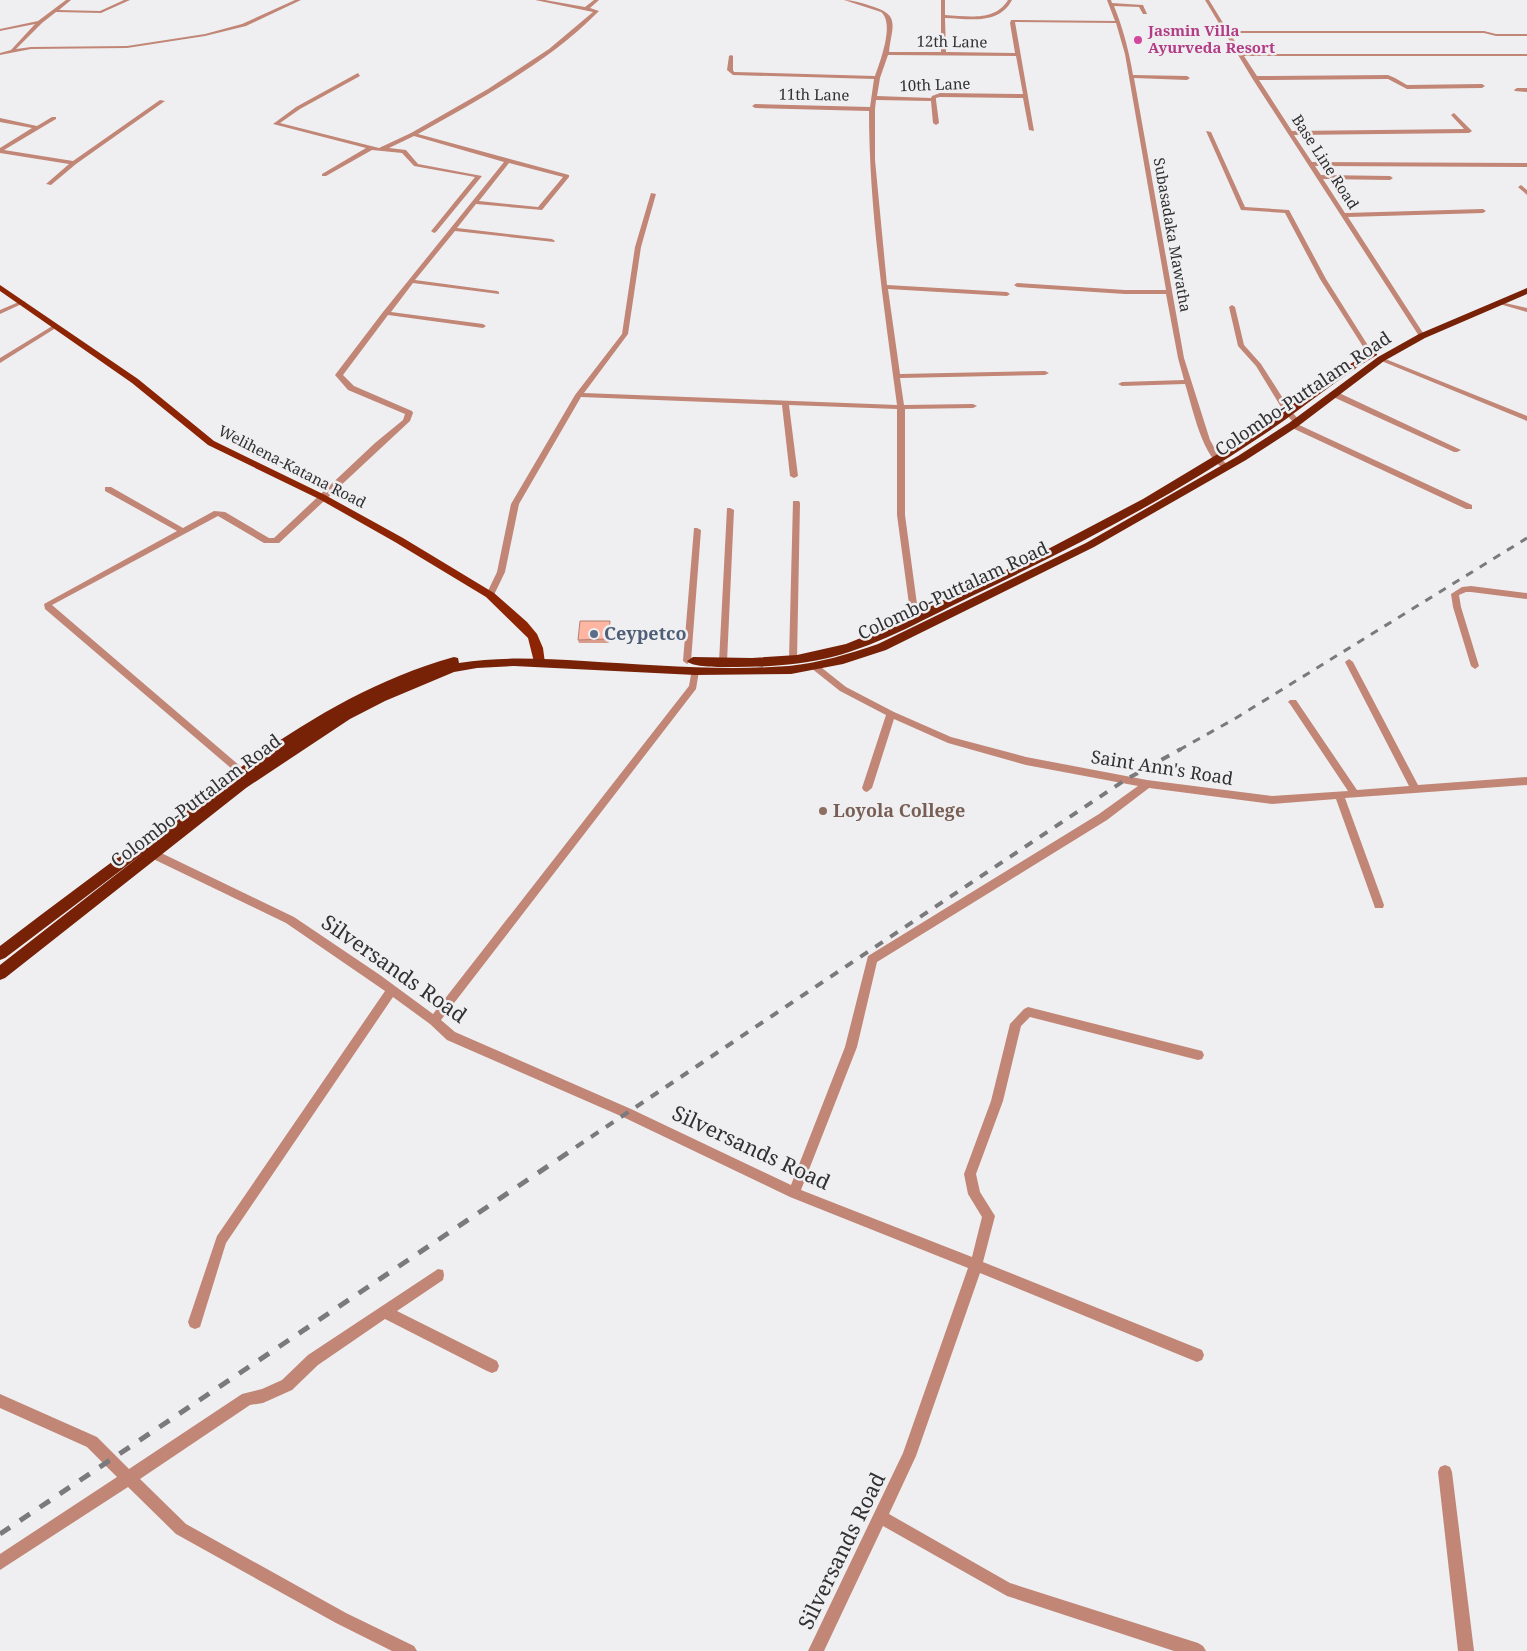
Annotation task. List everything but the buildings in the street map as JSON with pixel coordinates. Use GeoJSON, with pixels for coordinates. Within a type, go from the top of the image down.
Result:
{"type":"FeatureCollection","features":[{"type":"Feature","properties":{"kind":"highway","name":"Colombo-Puttalam Road"},"geometry":{"type":"LineString","coordinates":[[691,666],[722,662],[793,659],[810,662],[882,635],[1070,543],[1255,436],[1293,419],[1343,372],[1376,357],[1497,294],[1527,283]]}},
{"type":"Feature","properties":{"kind":"highway","name":"Colombo-Puttalam Road"},"geometry":{"type":"LineString","coordinates":[[1419,333],[1527,291]]}},
{"type":"Feature","properties":{"kind":"highway","name":"Colombo-Puttalam Road"},"geometry":{"type":"LineString","coordinates":[[0,954],[242,772],[294,736],[353,702],[418,671],[456,660],[491,656],[539,660],[773,670],[810,662],[843,660],[882,647],[928,626],[1090,545],[1227,468],[1293,419],[1334,394],[1376,357]]}},
{"type":"Feature","properties":{"kind":"highway","name":"Colombo-Puttalam Road"},"geometry":{"type":"LineString","coordinates":[[0,974],[241,784],[344,716],[452,668],[489,662],[539,660]]}},
{"type":"Feature","properties":{"kind":"main road","name":"Welihena-Katana Road"},"geometry":{"type":"LineString","coordinates":[[0,287],[135,381],[210,443],[322,497],[490,594],[524,625],[533,637],[538,648],[539,660]]}},
{"type":"Feature","properties":{"kind":"street"},"geometry":{"type":"LineString","coordinates":[[13,50],[40,22],[69,0]]}},
{"type":"Feature","properties":{"kind":"street"},"geometry":{"type":"LineString","coordinates":[[53,11],[101,12],[128,0]]}},
{"type":"Feature","properties":{"kind":"street"},"geometry":{"type":"LineString","coordinates":[[0,54],[13,50],[64,46],[116,48],[158,43],[235,28],[300,0]]}},
{"type":"Feature","properties":{"kind":"street"},"geometry":{"type":"LineString","coordinates":[[383,149],[490,90],[551,50],[597,11],[537,0]]}},
{"type":"Feature","properties":{"kind":"street"},"geometry":{"type":"LineString","coordinates":[[586,9],[597,0]]}},
{"type":"Feature","properties":{"kind":"street"},"geometry":{"type":"LineString","coordinates":[[846,0],[883,11],[888,15],[890,22],[886,53],[877,78],[872,109],[872,160],[884,287],[901,407],[901,515],[915,619]]}},
{"type":"Feature","properties":{"kind":"street"},"geometry":{"type":"LineString","coordinates":[[943,0],[944,54]]}},
{"type":"Feature","properties":{"kind":"street"},"geometry":{"type":"LineString","coordinates":[[943,16],[983,17],[996,15],[1010,0]]}},
{"type":"Feature","properties":{"kind":"street","name":"Base Line Road"},"geometry":{"type":"LineString","coordinates":[[1208,0],[1255,78],[1419,333]]}},
{"type":"Feature","properties":{"kind":"street"},"geometry":{"type":"LineString","coordinates":[[1110,2],[1141,6],[1145,13]]}},
{"type":"Feature","properties":{"kind":"street","name":"Subasadaka Mawatha"},"geometry":{"type":"LineString","coordinates":[[1110,2],[1118,22],[1131,76],[1181,358],[1206,440],[1216,459],[1227,468]]}},
{"type":"Feature","properties":{"kind":"street"},"geometry":{"type":"LineString","coordinates":[[864,6],[871,3]]}},
{"type":"Feature","properties":{"kind":"street"},"geometry":{"type":"LineString","coordinates":[[1032,130],[1013,21],[1118,22]]}},
{"type":"Feature","properties":{"kind":"street"},"geometry":{"type":"LineString","coordinates":[[0,30],[40,22]]}},
{"type":"Feature","properties":{"kind":"street"},"geometry":{"type":"LineString","coordinates":[[1228,32],[1484,32],[1496,35],[1527,35]]}},
{"type":"Feature","properties":{"kind":"street","name":"12th Lane"},"geometry":{"type":"LineString","coordinates":[[886,53],[1018,55]]}},
{"type":"Feature","properties":{"kind":"street"},"geometry":{"type":"LineString","coordinates":[[1242,55],[1527,55]]}},
{"type":"Feature","properties":{"kind":"street"},"geometry":{"type":"LineString","coordinates":[[731,56],[730,70],[733,73],[877,78]]}},
{"type":"Feature","properties":{"kind":"street"},"geometry":{"type":"LineString","coordinates":[[358,75],[298,108],[276,124],[380,150],[404,150],[416,165],[479,176],[434,231]]}},
{"type":"Feature","properties":{"kind":"street"},"geometry":{"type":"LineString","coordinates":[[1131,76],[1187,78]]}},
{"type":"Feature","properties":{"kind":"street"},"geometry":{"type":"LineString","coordinates":[[1255,78],[1391,78],[1400,85],[1408,87],[1482,86]]}},
{"type":"Feature","properties":{"kind":"street"},"geometry":{"type":"LineString","coordinates":[[1517,90],[1527,90]]}},
{"type":"Feature","properties":{"kind":"street","name":"10th Lane"},"geometry":{"type":"LineString","coordinates":[[875,98],[933,100],[934,97],[940,95],[1025,96]]}},
{"type":"Feature","properties":{"kind":"street"},"geometry":{"type":"LineString","coordinates":[[49,184],[74,163],[162,100]]}},
{"type":"Feature","properties":{"kind":"street"},"geometry":{"type":"LineString","coordinates":[[933,100],[936,123]]}},
{"type":"Feature","properties":{"kind":"street","name":"11th Lane"},"geometry":{"type":"LineString","coordinates":[[755,106],[872,109]]}},
{"type":"Feature","properties":{"kind":"street"},"geometry":{"type":"LineString","coordinates":[[1291,133],[1469,131],[1454,115]]}},
{"type":"Feature","properties":{"kind":"street"},"geometry":{"type":"LineString","coordinates":[[0,151],[54,118]]}},
{"type":"Feature","properties":{"kind":"street"},"geometry":{"type":"LineString","coordinates":[[0,120],[38,128]]}},
{"type":"Feature","properties":{"kind":"street"},"geometry":{"type":"LineString","coordinates":[[1208,132],[1243,209],[1287,211],[1323,279],[1376,357],[1527,419]]}},
{"type":"Feature","properties":{"kind":"street"},"geometry":{"type":"LineString","coordinates":[[413,134],[567,176],[540,209],[475,202]]}},
{"type":"Feature","properties":{"kind":"street"},"geometry":{"type":"LineString","coordinates":[[324,175],[371,148]]}},
{"type":"Feature","properties":{"kind":"street"},"geometry":{"type":"LineString","coordinates":[[0,151],[74,163]]}},
{"type":"Feature","properties":{"kind":"street"},"geometry":{"type":"LineString","coordinates":[[242,772],[48,607],[48,604],[217,513],[222,514],[267,541],[276,541],[406,421],[409,413],[351,388],[339,374],[385,313],[508,161]]}},
{"type":"Feature","properties":{"kind":"street"},"geometry":{"type":"LineString","coordinates":[[1312,164],[1527,165]]}},
{"type":"Feature","properties":{"kind":"street"},"geometry":{"type":"LineString","coordinates":[[1320,177],[1390,178]]}},
{"type":"Feature","properties":{"kind":"street"},"geometry":{"type":"LineString","coordinates":[[1521,188],[1527,193]]}},
{"type":"Feature","properties":{"kind":"street"},"geometry":{"type":"LineString","coordinates":[[490,594],[501,572],[515,504],[579,395],[625,334],[638,247],[653,194]]}},
{"type":"Feature","properties":{"kind":"street"},"geometry":{"type":"LineString","coordinates":[[1344,215],[1483,211]]}},
{"type":"Feature","properties":{"kind":"street"},"geometry":{"type":"LineString","coordinates":[[452,229],[552,241]]}},
{"type":"Feature","properties":{"kind":"street"},"geometry":{"type":"LineString","coordinates":[[411,281],[497,293]]}},
{"type":"Feature","properties":{"kind":"street"},"geometry":{"type":"LineString","coordinates":[[1017,285],[1125,292],[1169,292]]}},
{"type":"Feature","properties":{"kind":"street"},"geometry":{"type":"LineString","coordinates":[[884,287],[1007,294]]}},
{"type":"Feature","properties":{"kind":"street"},"geometry":{"type":"LineString","coordinates":[[0,312],[23,302]]}},
{"type":"Feature","properties":{"kind":"street"},"geometry":{"type":"LineString","coordinates":[[1498,302],[1527,310]]}},
{"type":"Feature","properties":{"kind":"street"},"geometry":{"type":"LineString","coordinates":[[1232,307],[1241,346],[1259,365],[1293,419],[1469,507]]}},
{"type":"Feature","properties":{"kind":"street"},"geometry":{"type":"LineString","coordinates":[[385,313],[483,326]]}},
{"type":"Feature","properties":{"kind":"street"},"geometry":{"type":"LineString","coordinates":[[0,361],[56,326]]}},
{"type":"Feature","properties":{"kind":"street"},"geometry":{"type":"LineString","coordinates":[[897,376],[1045,373]]}},
{"type":"Feature","properties":{"kind":"street"},"geometry":{"type":"LineString","coordinates":[[1122,384],[1188,382]]}},
{"type":"Feature","properties":{"kind":"street"},"geometry":{"type":"LineString","coordinates":[[1334,394],[1457,450]]}},
{"type":"Feature","properties":{"kind":"street"},"geometry":{"type":"LineString","coordinates":[[579,395],[901,407],[974,406]]}},
{"type":"Feature","properties":{"kind":"street"},"geometry":{"type":"LineString","coordinates":[[786,402],[794,476]]}},
{"type":"Feature","properties":{"kind":"street"},"geometry":{"type":"LineString","coordinates":[[108,488],[182,531]]}},
{"type":"Feature","properties":{"kind":"street"},"geometry":{"type":"LineString","coordinates":[[793,659],[796,503]]}},
{"type":"Feature","properties":{"kind":"street"},"geometry":{"type":"LineString","coordinates":[[722,662],[730,510]]}},
{"type":"Feature","properties":{"kind":"street"},"geometry":{"type":"LineString","coordinates":[[434,1020],[693,687],[691,666],[697,530]]}},
{"type":"Feature","properties":{"kind":"street"},"geometry":{"type":"LineString","coordinates":[[1475,666],[1455,594],[1465,589],[1471,589],[1527,596]]}},
{"type":"Feature","properties":{"kind":"street","name":"Saint Ann's Road"},"geometry":{"type":"LineString","coordinates":[[810,662],[843,689],[891,714],[948,740],[1026,761],[1148,784],[1272,800],[1527,781]]}},
{"type":"Feature","properties":{"kind":"street"},"geometry":{"type":"LineString","coordinates":[[1349,662],[1415,789]]}},
{"type":"Feature","properties":{"kind":"street"},"geometry":{"type":"LineString","coordinates":[[1293,702],[1355,794]]}},
{"type":"Feature","properties":{"kind":"street"},"geometry":{"type":"LineString","coordinates":[[867,788],[891,714]]}},
{"type":"Feature","properties":{"kind":"street"},"geometry":{"type":"LineString","coordinates":[[794,1192],[851,1047],[872,959],[1103,817],[1148,784]]}},
{"type":"Feature","properties":{"kind":"street"},"geometry":{"type":"LineString","coordinates":[[1339,795],[1379,905]]}},
{"type":"Feature","properties":{"kind":"street","name":"Silversands Road"},"geometry":{"type":"LineString","coordinates":[[152,853],[290,920],[434,1020],[451,1036],[627,1113],[794,1192],[976,1265],[910,1456],[882,1518],[816,1651]]}},
{"type":"Feature","properties":{"kind":"street"},"geometry":{"type":"LineString","coordinates":[[195,1322],[221,1240],[392,990]]}},
{"type":"Feature","properties":{"kind":"street"},"geometry":{"type":"LineString","coordinates":[[1196,1355],[976,1265],[989,1216],[974,1194],[970,1174],[997,1101],[1016,1024],[1028,1012],[1198,1055]]}},
{"type":"Feature","properties":{"kind":"street"},"geometry":{"type":"LineString","coordinates":[[0,1563],[247,1399],[263,1396],[287,1385],[313,1360],[438,1275]]}},
{"type":"Feature","properties":{"kind":"street"},"geometry":{"type":"LineString","coordinates":[[385,1312],[492,1366]]}},
{"type":"Feature","properties":{"kind":"street"},"geometry":{"type":"LineString","coordinates":[[1,1403],[92,1442],[181,1529],[342,1618],[409,1651]]}},
{"type":"Feature","properties":{"kind":"street"},"geometry":{"type":"LineString","coordinates":[[1446,1472],[1466,1651]]}},
{"type":"Feature","properties":{"kind":"street"},"geometry":{"type":"LineString","coordinates":[[882,1518],[1007,1589],[1198,1651]]}},
{"type":"Feature","properties":{"kind":"railway"},"geometry":{"type":"LineString","coordinates":[[1179,750],[1236,718],[1527,538]]}},
{"type":"Feature","properties":{"kind":"railway"},"geometry":{"type":"LineString","coordinates":[[576,1147],[1125,780],[1181,749]]}},
{"type":"Feature","properties":{"kind":"railway"},"geometry":{"type":"LineString","coordinates":[[0,1534],[578,1146]]}},
{"type":"Feature","properties":{"kind":"place","name":"Jasmin Villa Ayurveda Resort"},"geometry":{"type":"Point","coordinates":[1138,40]}},
{"type":"Feature","properties":{"kind":"place","name":"Ceypetco"},"geometry":{"type":"Point","coordinates":[594,634]}},
{"type":"Feature","properties":{"kind":"place","name":"Loyola College"},"geometry":{"type":"Point","coordinates":[823,811]}}]}
